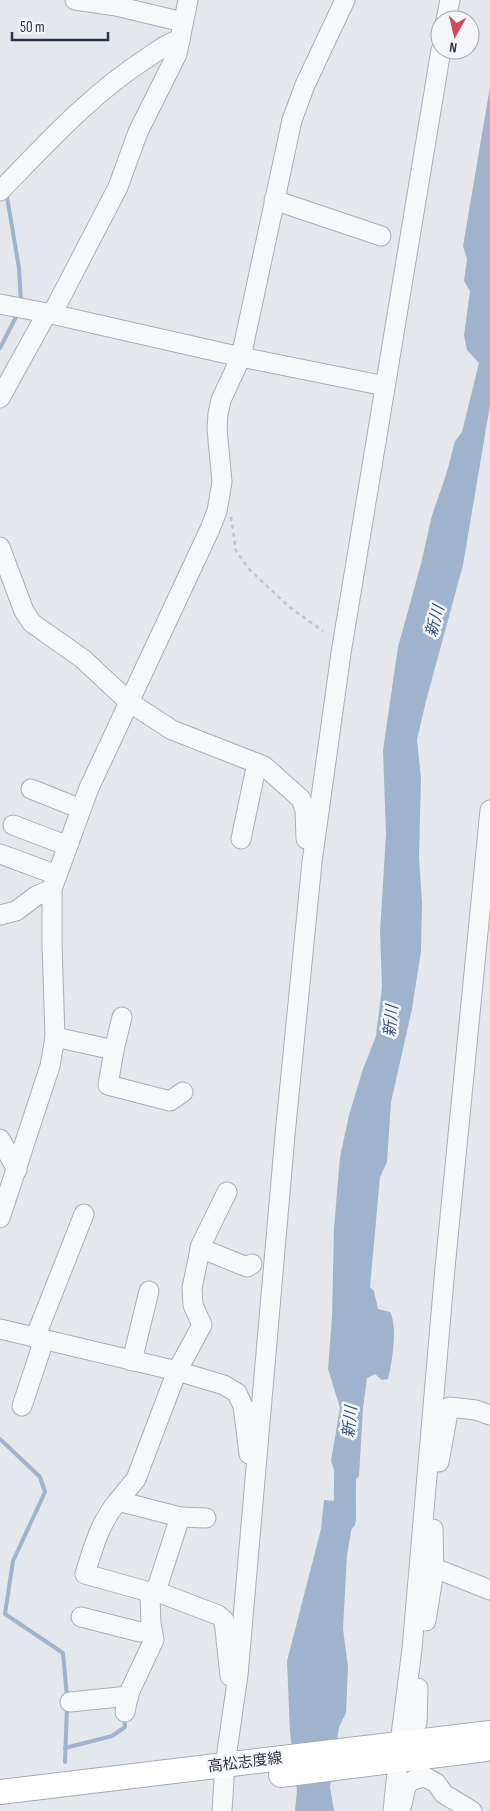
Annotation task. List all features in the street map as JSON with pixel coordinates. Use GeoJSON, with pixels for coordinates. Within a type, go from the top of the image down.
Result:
{"type":"FeatureCollection","features":[{"type":"Feature","properties":{"kind":"main road","name":"高松志度線"},"geometry":{"type":"LineString","coordinates":[[402,1760],[490,1733]]}},
{"type":"Feature","properties":{"kind":"main road","name":"高松志度線"},"geometry":{"type":"LineString","coordinates":[[0,1792],[231,1772],[402,1760],[490,1749]]}},
{"type":"Feature","properties":{"kind":"main road","name":"高松志度線"},"geometry":{"type":"LineString","coordinates":[[0,1807],[231,1772]]}},
{"type":"Feature","properties":{"kind":"street"},"geometry":{"type":"LineString","coordinates":[[75,0],[116,6],[182,31]]}},
{"type":"Feature","properties":{"kind":"street"},"geometry":{"type":"LineString","coordinates":[[0,398],[50,313],[118,187],[138,132],[177,54],[188,0]]}},
{"type":"Feature","properties":{"kind":"street"},"geometry":{"type":"LineString","coordinates":[[0,1218],[50,1066],[55,1037],[52,944],[54,882],[89,788],[217,511],[222,482],[217,429],[221,400],[241,357],[292,120],[339,3]]}},
{"type":"Feature","properties":{"kind":"street"},"geometry":{"type":"LineString","coordinates":[[0,206],[2,200],[0,191],[84,107],[132,68],[172,41],[182,31]]}},
{"type":"Feature","properties":{"kind":"street"},"geometry":{"type":"LineString","coordinates":[[222,1811],[231,1772],[236,1691],[255,1476],[312,862],[341,653],[439,60]]}},
{"type":"Feature","properties":{"kind":"street"},"geometry":{"type":"LineString","coordinates":[[274,200],[381,236]]}},
{"type":"Feature","properties":{"kind":"street"},"geometry":{"type":"LineString","coordinates":[[0,304],[50,313],[241,357],[385,386]]}},
{"type":"Feature","properties":{"kind":"street"},"geometry":{"type":"LineString","coordinates":[[0,547],[24,611],[32,623],[83,659],[129,702],[172,730],[264,766],[301,800],[305,810],[307,848],[312,862]]}},
{"type":"Feature","properties":{"kind":"street"},"geometry":{"type":"LineString","coordinates":[[241,839],[257,764]]}},
{"type":"Feature","properties":{"kind":"street"},"geometry":{"type":"LineString","coordinates":[[31,789],[81,809]]}},
{"type":"Feature","properties":{"kind":"street"},"geometry":{"type":"LineString","coordinates":[[393,1811],[402,1760],[416,1650],[445,1268],[488,849],[490,810]]}},
{"type":"Feature","properties":{"kind":"street"},"geometry":{"type":"LineString","coordinates":[[13,825],[68,846]]}},
{"type":"Feature","properties":{"kind":"street"},"geometry":{"type":"LineString","coordinates":[[0,854],[54,882]]}},
{"type":"Feature","properties":{"kind":"street"},"geometry":{"type":"LineString","coordinates":[[0,915],[16,911],[54,882]]}},
{"type":"Feature","properties":{"kind":"street"},"geometry":{"type":"LineString","coordinates":[[122,1017],[108,1085],[170,1101],[183,1092]]}},
{"type":"Feature","properties":{"kind":"street"},"geometry":{"type":"LineString","coordinates":[[55,1037],[114,1050]]}},
{"type":"Feature","properties":{"kind":"street"},"geometry":{"type":"LineString","coordinates":[[0,1139],[17,1170]]}},
{"type":"Feature","properties":{"kind":"street"},"geometry":{"type":"LineString","coordinates":[[227,1192],[206,1232],[200,1248],[192,1288],[194,1305],[202,1325],[177,1371],[136,1479],[108,1513],[97,1537],[85,1574],[155,1592],[218,1615],[224,1620],[228,1670],[236,1691]]}},
{"type":"Feature","properties":{"kind":"street"},"geometry":{"type":"LineString","coordinates":[[22,1406],[39,1339],[84,1214]]}},
{"type":"Feature","properties":{"kind":"street"},"geometry":{"type":"LineString","coordinates":[[200,1248],[247,1267],[252,1264]]}},
{"type":"Feature","properties":{"kind":"street"},"geometry":{"type":"LineString","coordinates":[[132,1361],[149,1291]]}},
{"type":"Feature","properties":{"kind":"street"},"geometry":{"type":"LineString","coordinates":[[0,1330],[177,1371],[224,1386],[236,1393],[243,1406],[251,1472],[255,1476]]}},
{"type":"Feature","properties":{"kind":"street"},"geometry":{"type":"LineString","coordinates":[[417,1723],[416,1650],[434,1571],[432,1506],[449,1407],[476,1410],[490,1415]]}},
{"type":"Feature","properties":{"kind":"street"},"geometry":{"type":"LineString","coordinates":[[118,1501],[180,1517],[206,1518]]}},
{"type":"Feature","properties":{"kind":"street"},"geometry":{"type":"LineString","coordinates":[[70,1702],[127,1704],[154,1640],[150,1598],[155,1592],[180,1517]]}},
{"type":"Feature","properties":{"kind":"street"},"geometry":{"type":"LineString","coordinates":[[434,1571],[442,1571],[490,1590]]}},
{"type":"Feature","properties":{"kind":"street"},"geometry":{"type":"LineString","coordinates":[[81,1617],[140,1632],[152,1629]]}},
{"type":"Feature","properties":{"kind":"street"},"geometry":{"type":"LineString","coordinates":[[401,1811],[407,1784],[402,1760]]}},
{"type":"Feature","properties":{"kind":"street"},"geometry":{"type":"LineString","coordinates":[[402,1760],[426,1777],[431,1778],[444,1794],[472,1811]]}},
{"type":"Feature","properties":{"kind":"path"},"geometry":{"type":"LineString","coordinates":[[231,516],[236,552],[250,569],[288,606],[323,631]]}},
{"type":"Feature","properties":{"kind":"water"},"geometry":{"type":"Polygon","coordinates":[[[490,87],[490,405],[463,565],[417,740],[421,778],[419,857],[422,903],[421,951],[412,1009],[391,1102],[387,1162],[380,1177],[370,1287],[374,1291],[378,1309],[390,1312],[394,1326],[394,1345],[388,1379],[382,1380],[375,1374],[367,1378],[363,1408],[359,1476],[355,1480],[336,1476],[331,1461],[340,1408],[328,1369],[332,1317],[334,1228],[340,1157],[349,1115],[363,1069],[376,1036],[382,987],[380,932],[386,834],[383,750],[398,647],[421,564],[432,515],[455,441],[462,432],[479,363],[467,350],[464,335],[470,291],[464,281],[467,259],[463,246],[490,87]]]}},
{"type":"Feature","properties":{"kind":"water"},"geometry":{"type":"Polygon","coordinates":[[[340,1488],[350,1489],[348,1502],[356,1503],[347,1555],[343,1629],[348,1667],[346,1713],[339,1727],[330,1787],[334,1811],[295,1811],[297,1790],[290,1732],[287,1661],[321,1529],[324,1500],[337,1501],[340,1488]]]}},
{"type":"Feature","properties":{"kind":"waterway"},"geometry":{"type":"LineString","coordinates":[[7,197],[19,268],[21,302]]}},
{"type":"Feature","properties":{"kind":"waterway"},"geometry":{"type":"LineString","coordinates":[[0,348],[18,313]]}},
{"type":"Feature","properties":{"kind":"waterway"},"geometry":{"type":"LineString","coordinates":[[0,1439],[40,1477],[45,1492],[13,1561],[5,1614],[63,1653],[67,1697]]}},
{"type":"Feature","properties":{"kind":"waterway","name":"新川"},"geometry":{"type":"LineString","coordinates":[[345,1520],[347,1448]]}},
{"type":"Feature","properties":{"kind":"waterway"},"geometry":{"type":"LineString","coordinates":[[65,1762],[67,1706]]}},
{"type":"Feature","properties":{"kind":"waterway"},"geometry":{"type":"LineString","coordinates":[[65,1748],[112,1736],[125,1727],[124,1717]]}}]}
